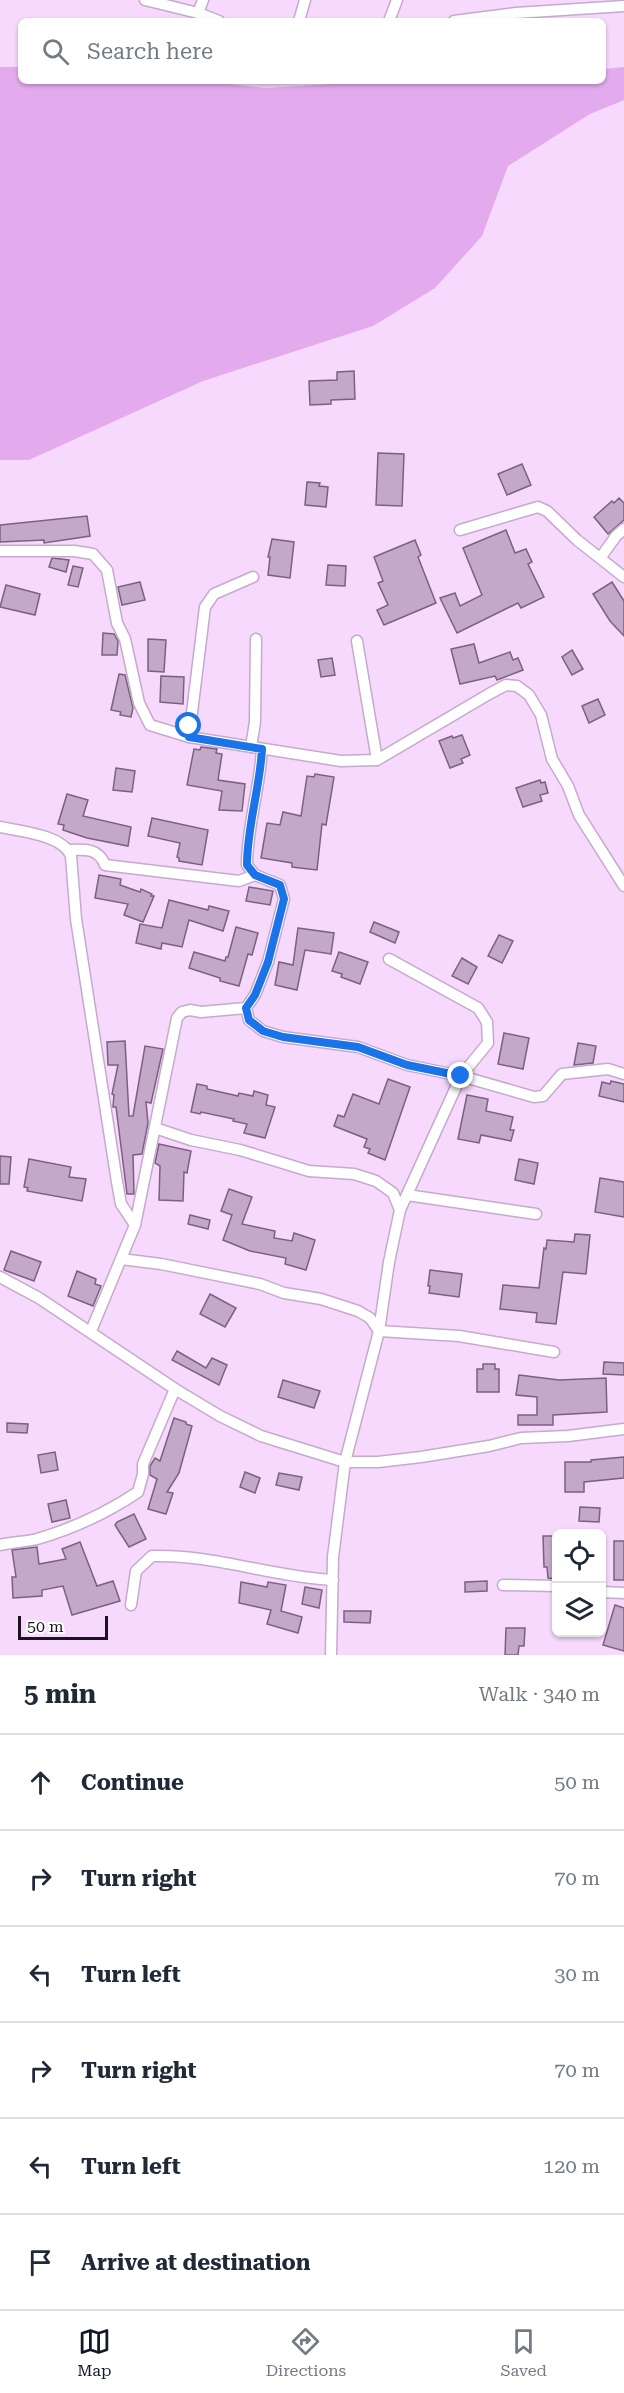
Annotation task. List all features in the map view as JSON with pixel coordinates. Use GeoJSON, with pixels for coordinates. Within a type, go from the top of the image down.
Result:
{"type":"FeatureCollection","features":[{"type":"Feature","properties":{"kind":"street"},"geometry":{"type":"LineString","coordinates":[[145,0],[211,18]]}},
{"type":"Feature","properties":{"kind":"street"},"geometry":{"type":"LineString","coordinates":[[198,13],[203,0]]}},
{"type":"Feature","properties":{"kind":"street"},"geometry":{"type":"LineString","coordinates":[[300,18],[304,0]]}},
{"type":"Feature","properties":{"kind":"street"},"geometry":{"type":"LineString","coordinates":[[390,18],[397,0]]}},
{"type":"Feature","properties":{"kind":"street"},"geometry":{"type":"LineString","coordinates":[[475,18],[576,4],[624,6]]}},
{"type":"Feature","properties":{"kind":"street"},"geometry":{"type":"LineString","coordinates":[[460,530],[538,507],[547,511],[576,540],[624,577]]}},
{"type":"Feature","properties":{"kind":"street"},"geometry":{"type":"LineString","coordinates":[[601,557],[624,529]]}},
{"type":"Feature","properties":{"kind":"street"},"geometry":{"type":"LineString","coordinates":[[0,551],[74,551],[93,554],[107,570],[117,623],[124,639],[140,703],[150,725],[189,737],[341,761],[376,760],[506,685],[521,688],[529,694],[542,715],[552,759],[568,786],[579,815],[624,886]]}},
{"type":"Feature","properties":{"kind":"street"},"geometry":{"type":"LineString","coordinates":[[189,737],[205,607],[214,594],[253,577]]}},
{"type":"Feature","properties":{"kind":"street"},"geometry":{"type":"LineString","coordinates":[[256,639],[255,722],[261,772],[247,850],[247,865],[255,875],[280,885],[284,899],[268,962],[255,995],[246,1008],[249,1020],[263,1031],[283,1037],[358,1047],[407,1065],[461,1076],[534,1097],[543,1096],[562,1074],[608,1069],[624,1074]]}},
{"type":"Feature","properties":{"kind":"street"},"geometry":{"type":"LineString","coordinates":[[357,641],[376,760]]}},
{"type":"Feature","properties":{"kind":"street"},"geometry":{"type":"LineString","coordinates":[[0,827],[53,840],[69,850],[85,848],[98,853],[105,865],[239,881],[255,875]]}},
{"type":"Feature","properties":{"kind":"street"},"geometry":{"type":"LineString","coordinates":[[69,850],[73,868],[76,919],[117,1182],[121,1204],[135,1225]]}},
{"type":"Feature","properties":{"kind":"street"},"geometry":{"type":"LineString","coordinates":[[332,1655],[333,1557],[345,1462],[379,1332],[389,1262],[400,1210],[461,1076],[488,1043],[487,1022],[477,1008],[390,959]]}},
{"type":"Feature","properties":{"kind":"street"},"geometry":{"type":"LineString","coordinates":[[91,1332],[135,1225],[177,1018],[182,1012],[190,1010],[201,1012],[246,1008]]}},
{"type":"Feature","properties":{"kind":"street"},"geometry":{"type":"LineString","coordinates":[[155,1128],[191,1140],[240,1150],[309,1171],[354,1174],[376,1181],[393,1193],[400,1210]]}},
{"type":"Feature","properties":{"kind":"street"},"geometry":{"type":"LineString","coordinates":[[407,1195],[536,1214]]}},
{"type":"Feature","properties":{"kind":"street"},"geometry":{"type":"LineString","coordinates":[[121,1259],[161,1264],[260,1284],[284,1293],[321,1299],[370,1317],[379,1332]]}},
{"type":"Feature","properties":{"kind":"street"},"geometry":{"type":"LineString","coordinates":[[0,1277],[39,1298],[175,1389],[220,1416],[261,1436],[345,1462],[378,1462],[421,1457],[489,1446],[521,1438],[568,1436],[624,1429]]}},
{"type":"Feature","properties":{"kind":"street"},"geometry":{"type":"LineString","coordinates":[[379,1332],[459,1336],[554,1352]]}},
{"type":"Feature","properties":{"kind":"street"},"geometry":{"type":"LineString","coordinates":[[0,1545],[34,1540],[66,1529],[120,1504],[138,1492],[143,1464],[175,1389]]}},
{"type":"Feature","properties":{"kind":"street"},"geometry":{"type":"LineString","coordinates":[[131,1605],[136,1571],[152,1556],[195,1557],[283,1575],[333,1580]]}},
{"type":"Feature","properties":{"kind":"street"},"geometry":{"type":"LineString","coordinates":[[503,1585],[552,1586]]}},
{"type":"Feature","properties":{"kind":"street"},"geometry":{"type":"LineString","coordinates":[[606,1592],[624,1593]]}},
{"type":"Feature","properties":{"kind":"shaded area"},"geometry":{"type":"Polygon","coordinates":[[[0,67],[18,67],[18,84],[228,84],[266,88],[332,84],[606,84],[606,69],[624,67],[624,100],[590,114],[508,166],[482,236],[435,288],[373,326],[203,381],[29,460],[0,460],[0,67]]]}},
{"type":"Feature","properties":{"kind":"building"},"geometry":{"type":"Polygon","coordinates":[[[354,371],[355,399],[331,400],[331,404],[310,405],[309,381],[337,380],[337,372],[354,371]]]}},
{"type":"Feature","properties":{"kind":"building"},"geometry":{"type":"Polygon","coordinates":[[[378,453],[404,454],[402,506],[376,505],[378,453]]]}},
{"type":"Feature","properties":{"kind":"building"},"geometry":{"type":"Polygon","coordinates":[[[522,464],[531,485],[507,495],[498,474],[522,464]]]}},
{"type":"Feature","properties":{"kind":"building"},"geometry":{"type":"Polygon","coordinates":[[[307,482],[320,483],[319,486],[328,487],[326,507],[305,505],[307,482]]]}},
{"type":"Feature","properties":{"kind":"building"},"geometry":{"type":"Polygon","coordinates":[[[619,498],[624,503],[624,520],[608,534],[594,517],[612,501],[614,503],[619,498]]]}},
{"type":"Feature","properties":{"kind":"building"},"geometry":{"type":"Polygon","coordinates":[[[87,516],[90,536],[44,543],[44,540],[0,542],[0,525],[87,516]]]}},
{"type":"Feature","properties":{"kind":"building"},"geometry":{"type":"Polygon","coordinates":[[[506,530],[515,553],[526,549],[532,562],[528,564],[544,597],[521,608],[518,603],[457,633],[440,598],[455,593],[460,606],[482,595],[463,548],[506,530]]]}},
{"type":"Feature","properties":{"kind":"building"},"geometry":{"type":"Polygon","coordinates":[[[272,539],[294,542],[290,578],[268,575],[270,557],[268,557],[272,539]]]}},
{"type":"Feature","properties":{"kind":"building"},"geometry":{"type":"Polygon","coordinates":[[[415,540],[421,555],[418,557],[436,603],[384,625],[377,610],[388,605],[378,583],[383,581],[374,557],[415,540]]]}},
{"type":"Feature","properties":{"kind":"building"},"geometry":{"type":"Polygon","coordinates":[[[52,558],[69,560],[66,572],[49,567],[52,558]]]}},
{"type":"Feature","properties":{"kind":"building"},"geometry":{"type":"Polygon","coordinates":[[[328,565],[346,566],[345,586],[326,585],[328,565]]]}},
{"type":"Feature","properties":{"kind":"building"},"geometry":{"type":"Polygon","coordinates":[[[73,566],[83,568],[78,587],[68,585],[73,566]]]}},
{"type":"Feature","properties":{"kind":"building"},"geometry":{"type":"Polygon","coordinates":[[[140,582],[145,600],[122,605],[118,587],[140,582]]]}},
{"type":"Feature","properties":{"kind":"building"},"geometry":{"type":"Polygon","coordinates":[[[612,582],[624,601],[624,636],[610,621],[593,594],[612,582]]]}},
{"type":"Feature","properties":{"kind":"building"},"geometry":{"type":"Polygon","coordinates":[[[6,585],[40,594],[35,615],[0,607],[6,585]]]}},
{"type":"Feature","properties":{"kind":"building"},"geometry":{"type":"Polygon","coordinates":[[[103,633],[114,634],[118,641],[117,655],[102,655],[103,633]]]}},
{"type":"Feature","properties":{"kind":"building"},"geometry":{"type":"Polygon","coordinates":[[[148,639],[166,640],[164,672],[148,671],[148,639]]]}},
{"type":"Feature","properties":{"kind":"building"},"geometry":{"type":"Polygon","coordinates":[[[474,644],[479,663],[510,652],[513,660],[518,658],[523,670],[497,680],[495,676],[460,684],[451,649],[474,644]]]}},
{"type":"Feature","properties":{"kind":"building"},"geometry":{"type":"Polygon","coordinates":[[[572,650],[583,669],[572,675],[562,657],[572,650]]]}},
{"type":"Feature","properties":{"kind":"building"},"geometry":{"type":"Polygon","coordinates":[[[332,658],[335,675],[321,677],[318,660],[332,658]]]}},
{"type":"Feature","properties":{"kind":"building"},"geometry":{"type":"Polygon","coordinates":[[[119,674],[125,675],[133,708],[131,717],[111,710],[119,674]]]}},
{"type":"Feature","properties":{"kind":"building"},"geometry":{"type":"Polygon","coordinates":[[[161,676],[184,677],[183,704],[160,702],[161,676]]]}},
{"type":"Feature","properties":{"kind":"building"},"geometry":{"type":"Polygon","coordinates":[[[598,699],[605,715],[589,723],[582,706],[598,699]]]}},
{"type":"Feature","properties":{"kind":"building"},"geometry":{"type":"Polygon","coordinates":[[[462,735],[470,755],[461,759],[463,763],[450,768],[439,741],[462,735]]]}},
{"type":"Feature","properties":{"kind":"building"},"geometry":{"type":"Polygon","coordinates":[[[201,747],[217,749],[216,753],[222,754],[218,780],[245,784],[242,811],[219,810],[222,791],[187,785],[194,749],[200,750],[201,747]]]}},
{"type":"Feature","properties":{"kind":"building"},"geometry":{"type":"Polygon","coordinates":[[[116,768],[135,771],[132,792],[113,790],[116,768]]]}},
{"type":"Feature","properties":{"kind":"building"},"geometry":{"type":"Polygon","coordinates":[[[315,774],[334,777],[326,825],[322,824],[317,870],[292,867],[292,863],[261,858],[267,823],[280,825],[283,812],[301,816],[307,776],[314,777],[315,774]]]}},
{"type":"Feature","properties":{"kind":"building"},"geometry":{"type":"Polygon","coordinates":[[[540,780],[541,783],[545,782],[548,793],[540,795],[542,801],[523,807],[516,788],[540,780]]]}},
{"type":"Feature","properties":{"kind":"building"},"geometry":{"type":"Polygon","coordinates":[[[67,794],[88,800],[83,816],[131,827],[128,846],[87,838],[63,830],[64,825],[58,824],[67,794]]]}},
{"type":"Feature","properties":{"kind":"building"},"geometry":{"type":"Polygon","coordinates":[[[152,818],[208,830],[202,865],[179,861],[177,857],[180,843],[148,836],[152,818]]]}},
{"type":"Feature","properties":{"kind":"building"},"geometry":{"type":"Polygon","coordinates":[[[99,875],[121,879],[120,885],[140,892],[141,889],[154,896],[143,922],[124,915],[128,904],[95,898],[99,875]]]}},
{"type":"Feature","properties":{"kind":"building"},"geometry":{"type":"Polygon","coordinates":[[[249,887],[273,891],[270,905],[246,901],[249,887]]]}},
{"type":"Feature","properties":{"kind":"building"},"geometry":{"type":"Polygon","coordinates":[[[169,900],[208,910],[209,906],[229,911],[223,931],[189,920],[182,947],[162,943],[161,949],[136,943],[140,924],[162,928],[169,900]]]}},
{"type":"Feature","properties":{"kind":"building"},"geometry":{"type":"Polygon","coordinates":[[[374,922],[399,932],[395,943],[370,932],[374,922]]]}},
{"type":"Feature","properties":{"kind":"building"},"geometry":{"type":"Polygon","coordinates":[[[236,927],[258,933],[252,955],[248,954],[239,986],[189,968],[194,952],[225,961],[236,927]]]}},
{"type":"Feature","properties":{"kind":"building"},"geometry":{"type":"Polygon","coordinates":[[[298,928],[334,933],[331,954],[305,950],[297,990],[275,985],[279,962],[293,965],[298,928]]]}},
{"type":"Feature","properties":{"kind":"building"},"geometry":{"type":"Polygon","coordinates":[[[499,935],[513,941],[502,963],[488,956],[499,935]]]}},
{"type":"Feature","properties":{"kind":"building"},"geometry":{"type":"Polygon","coordinates":[[[339,952],[368,962],[360,984],[332,971],[339,952]]]}},
{"type":"Feature","properties":{"kind":"building"},"geometry":{"type":"Polygon","coordinates":[[[462,958],[477,967],[468,984],[452,976],[462,958]]]}},
{"type":"Feature","properties":{"kind":"building"},"geometry":{"type":"Polygon","coordinates":[[[504,1033],[529,1038],[523,1069],[498,1064],[504,1033]]]}},
{"type":"Feature","properties":{"kind":"building"},"geometry":{"type":"Polygon","coordinates":[[[125,1041],[129,1116],[133,1116],[145,1046],[163,1049],[151,1103],[146,1102],[148,1123],[142,1154],[133,1155],[134,1194],[127,1194],[116,1107],[113,1107],[114,1095],[112,1094],[118,1065],[108,1065],[107,1042],[125,1041]]]}},
{"type":"Feature","properties":{"kind":"building"},"geometry":{"type":"Polygon","coordinates":[[[578,1043],[596,1046],[593,1063],[574,1065],[578,1043]]]}},
{"type":"Feature","properties":{"kind":"building"},"geometry":{"type":"Polygon","coordinates":[[[388,1079],[410,1087],[385,1160],[368,1153],[370,1149],[364,1147],[367,1139],[334,1126],[338,1115],[344,1117],[353,1094],[379,1104],[388,1079]]]}},
{"type":"Feature","properties":{"kind":"building"},"geometry":{"type":"Polygon","coordinates":[[[611,1081],[624,1084],[624,1102],[599,1096],[602,1082],[610,1084],[611,1081]]]}},
{"type":"Feature","properties":{"kind":"building"},"geometry":{"type":"Polygon","coordinates":[[[197,1084],[207,1086],[207,1089],[238,1096],[239,1093],[253,1096],[254,1091],[268,1095],[266,1105],[275,1107],[265,1138],[244,1133],[247,1124],[233,1121],[234,1119],[191,1112],[197,1084]]]}},
{"type":"Feature","properties":{"kind":"building"},"geometry":{"type":"Polygon","coordinates":[[[467,1095],[488,1099],[486,1111],[513,1117],[510,1130],[514,1130],[511,1141],[481,1135],[479,1143],[458,1139],[467,1095]]]}},
{"type":"Feature","properties":{"kind":"building"},"geometry":{"type":"Polygon","coordinates":[[[159,1144],[191,1151],[187,1173],[184,1172],[183,1201],[159,1200],[160,1166],[155,1163],[159,1144]]]}},
{"type":"Feature","properties":{"kind":"building"},"geometry":{"type":"Polygon","coordinates":[[[0,1156],[11,1157],[9,1184],[0,1184],[0,1156]]]}},
{"type":"Feature","properties":{"kind":"building"},"geometry":{"type":"Polygon","coordinates":[[[29,1159],[71,1167],[69,1177],[86,1179],[82,1201],[27,1191],[28,1188],[24,1187],[29,1159]]]}},
{"type":"Feature","properties":{"kind":"building"},"geometry":{"type":"Polygon","coordinates":[[[519,1159],[538,1163],[534,1184],[515,1180],[519,1159]]]}},
{"type":"Feature","properties":{"kind":"building"},"geometry":{"type":"Polygon","coordinates":[[[600,1178],[624,1182],[624,1217],[595,1212],[600,1178]]]}},
{"type":"Feature","properties":{"kind":"building"},"geometry":{"type":"Polygon","coordinates":[[[229,1189],[252,1197],[242,1224],[275,1231],[274,1238],[292,1241],[294,1233],[315,1240],[306,1270],[285,1264],[286,1258],[250,1251],[223,1240],[232,1215],[221,1211],[229,1189]]]}},
{"type":"Feature","properties":{"kind":"building"},"geometry":{"type":"Polygon","coordinates":[[[190,1215],[210,1220],[208,1229],[188,1224],[190,1215]]]}},
{"type":"Feature","properties":{"kind":"building"},"geometry":{"type":"Polygon","coordinates":[[[575,1234],[590,1235],[586,1274],[563,1272],[556,1324],[536,1322],[537,1313],[500,1309],[503,1285],[539,1288],[547,1240],[574,1242],[575,1234]]]}},
{"type":"Feature","properties":{"kind":"building"},"geometry":{"type":"Polygon","coordinates":[[[11,1251],[41,1262],[34,1281],[4,1270],[11,1251]]]}},
{"type":"Feature","properties":{"kind":"building"},"geometry":{"type":"Polygon","coordinates":[[[430,1270],[462,1274],[459,1297],[429,1293],[430,1270]]]}},
{"type":"Feature","properties":{"kind":"building"},"geometry":{"type":"Polygon","coordinates":[[[77,1271],[96,1279],[95,1284],[101,1286],[93,1306],[68,1296],[77,1271]]]}},
{"type":"Feature","properties":{"kind":"building"},"geometry":{"type":"Polygon","coordinates":[[[210,1294],[236,1308],[225,1327],[200,1314],[210,1294]]]}},
{"type":"Feature","properties":{"kind":"building"},"geometry":{"type":"Polygon","coordinates":[[[177,1351],[206,1368],[212,1358],[227,1365],[219,1385],[172,1360],[177,1351]]]}},
{"type":"Feature","properties":{"kind":"building"},"geometry":{"type":"Polygon","coordinates":[[[604,1362],[624,1363],[624,1375],[603,1374],[604,1362]]]}},
{"type":"Feature","properties":{"kind":"building"},"geometry":{"type":"Polygon","coordinates":[[[483,1364],[495,1364],[495,1369],[499,1369],[499,1392],[477,1392],[477,1369],[483,1369],[483,1364]]]}},
{"type":"Feature","properties":{"kind":"building"},"geometry":{"type":"Polygon","coordinates":[[[519,1375],[559,1380],[606,1378],[607,1412],[553,1415],[553,1425],[518,1425],[518,1415],[537,1415],[537,1397],[516,1395],[519,1375]]]}},
{"type":"Feature","properties":{"kind":"building"},"geometry":{"type":"Polygon","coordinates":[[[283,1380],[320,1391],[314,1408],[278,1397],[283,1380]]]}},
{"type":"Feature","properties":{"kind":"building"},"geometry":{"type":"Polygon","coordinates":[[[174,1418],[192,1426],[179,1473],[167,1492],[173,1493],[166,1514],[148,1509],[157,1479],[150,1475],[150,1466],[155,1458],[160,1461],[174,1418]]]}},
{"type":"Feature","properties":{"kind":"building"},"geometry":{"type":"Polygon","coordinates":[[[7,1423],[28,1424],[27,1433],[7,1432],[7,1423]]]}},
{"type":"Feature","properties":{"kind":"building"},"geometry":{"type":"Polygon","coordinates":[[[55,1452],[58,1470],[41,1473],[38,1455],[55,1452]]]}},
{"type":"Feature","properties":{"kind":"building"},"geometry":{"type":"Polygon","coordinates":[[[624,1457],[624,1478],[584,1482],[584,1492],[565,1492],[565,1462],[591,1462],[591,1460],[624,1457]]]}},
{"type":"Feature","properties":{"kind":"building"},"geometry":{"type":"Polygon","coordinates":[[[245,1472],[260,1478],[255,1493],[240,1487],[245,1472]]]}},
{"type":"Feature","properties":{"kind":"building"},"geometry":{"type":"Polygon","coordinates":[[[279,1473],[302,1477],[299,1490],[276,1485],[279,1473]]]}},
{"type":"Feature","properties":{"kind":"building"},"geometry":{"type":"Polygon","coordinates":[[[66,1500],[70,1518],[52,1522],[48,1504],[66,1500]]]}},
{"type":"Feature","properties":{"kind":"building"},"geometry":{"type":"Polygon","coordinates":[[[580,1507],[600,1508],[599,1522],[579,1521],[580,1507]]]}},
{"type":"Feature","properties":{"kind":"building"},"geometry":{"type":"Polygon","coordinates":[[[134,1514],[146,1539],[129,1547],[115,1525],[134,1514]]]}},
{"type":"Feature","properties":{"kind":"building"},"geometry":{"type":"Polygon","coordinates":[[[543,1536],[552,1536],[552,1578],[548,1578],[547,1567],[544,1567],[543,1536]]]}},
{"type":"Feature","properties":{"kind":"building"},"geometry":{"type":"Polygon","coordinates":[[[614,1541],[624,1541],[624,1580],[614,1580],[614,1541]]]}},
{"type":"Feature","properties":{"kind":"building"},"geometry":{"type":"Polygon","coordinates":[[[80,1542],[97,1586],[113,1581],[120,1601],[72,1615],[63,1586],[42,1590],[42,1596],[13,1598],[12,1577],[16,1577],[12,1550],[37,1547],[39,1564],[66,1559],[62,1549],[80,1542]]]}},
{"type":"Feature","properties":{"kind":"building"},"geometry":{"type":"Polygon","coordinates":[[[487,1581],[487,1591],[465,1592],[465,1582],[487,1581]]]}},
{"type":"Feature","properties":{"kind":"building"},"geometry":{"type":"Polygon","coordinates":[[[241,1582],[267,1587],[268,1582],[286,1585],[281,1611],[302,1617],[298,1633],[267,1624],[271,1610],[239,1603],[241,1582]]]}},
{"type":"Feature","properties":{"kind":"building"},"geometry":{"type":"Polygon","coordinates":[[[305,1587],[322,1590],[319,1608],[302,1604],[305,1587]]]}},
{"type":"Feature","properties":{"kind":"building"},"geometry":{"type":"Polygon","coordinates":[[[615,1605],[624,1608],[624,1651],[603,1645],[615,1605]]]}},
{"type":"Feature","properties":{"kind":"building"},"geometry":{"type":"Polygon","coordinates":[[[344,1611],[371,1611],[370,1623],[344,1622],[344,1611]]]}},
{"type":"Feature","properties":{"kind":"building"},"geometry":{"type":"Polygon","coordinates":[[[506,1628],[525,1628],[524,1646],[519,1646],[518,1655],[505,1655],[506,1628]]]}},
{"type":"Feature","properties":{"kind":"route"},"geometry":{"type":"LineString","coordinates":[[189,726],[189,737],[262,749],[261,772],[247,850],[247,865],[255,875],[280,885],[284,899],[268,962],[255,995],[246,1008],[249,1020],[263,1031],[283,1037],[358,1047],[407,1065],[461,1076]]}}]}
